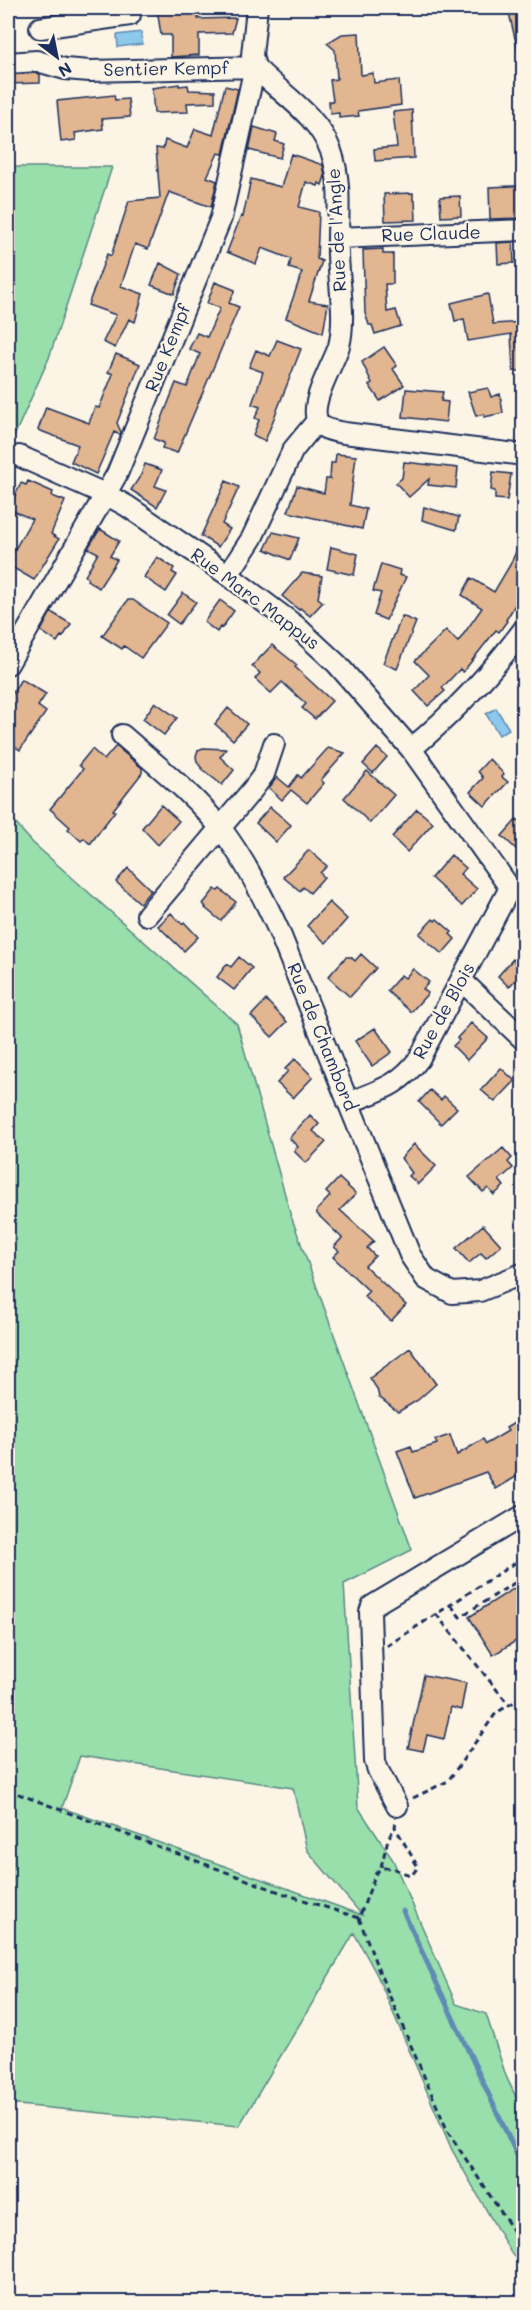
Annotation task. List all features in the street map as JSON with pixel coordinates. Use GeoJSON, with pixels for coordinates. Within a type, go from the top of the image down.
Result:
{"type":"FeatureCollection","features":[{"type":"Feature","properties":{"kind":"street"},"geometry":{"type":"LineString","coordinates":[[40,28],[130,15],[129,8]]}},
{"type":"Feature","properties":{"kind":"street","name":"Rue Kempf"},"geometry":{"type":"LineString","coordinates":[[8,664],[107,495],[222,218],[255,67],[252,55],[258,8]]}},
{"type":"Feature","properties":{"kind":"street","name":"Sentier Kempf"},"geometry":{"type":"LineString","coordinates":[[8,63],[37,61],[65,69],[90,71],[255,67]]}},
{"type":"Feature","properties":{"kind":"street","name":"Rue de l'Angle"},"geometry":{"type":"LineString","coordinates":[[255,67],[313,121],[330,150],[336,166],[341,328],[339,346],[316,409],[317,421]]}},
{"type":"Feature","properties":{"kind":"street","name":"Rue Claude"},"geometry":{"type":"LineString","coordinates":[[338,237],[524,230]]}},
{"type":"Feature","properties":{"kind":"street"},"geometry":{"type":"LineString","coordinates":[[228,575],[252,538],[293,450],[317,421],[324,429],[344,434],[524,455]]}},
{"type":"Feature","properties":{"kind":"street","name":"Rue Marc Mappus"},"geometry":{"type":"LineString","coordinates":[[19,456],[128,506],[228,575],[296,626],[337,664],[411,749],[517,888]]}},
{"type":"Feature","properties":{"kind":"street"},"geometry":{"type":"LineString","coordinates":[[411,749],[467,699],[524,629]]}},
{"type":"Feature","properties":{"kind":"street","name":"Rue de Chambord"},"geometry":{"type":"LineString","coordinates":[[122,735],[186,791],[220,828],[237,850],[258,887],[278,929],[410,1255],[426,1279],[452,1293],[480,1291],[524,1273]]}},
{"type":"Feature","properties":{"kind":"street"},"geometry":{"type":"LineString","coordinates":[[147,915],[264,774],[274,744]]}},
{"type":"Feature","properties":{"kind":"street","name":"Rue de Blois"},"geometry":{"type":"LineString","coordinates":[[348,1103],[398,1082],[410,1071],[419,1059],[461,980],[517,888]]}},
{"type":"Feature","properties":{"kind":"street"},"geometry":{"type":"LineString","coordinates":[[461,980],[524,1040]]}},
{"type":"Feature","properties":{"kind":"street"},"geometry":{"type":"LineString","coordinates":[[397,1806],[375,1761],[370,1657],[372,1606],[524,1515]]}},
{"type":"Feature","properties":{"kind":"path"},"geometry":{"type":"LineString","coordinates":[[370,1657],[524,1557]]}},
{"type":"Feature","properties":{"kind":"path"},"geometry":{"type":"LineString","coordinates":[[451,1605],[460,1617],[524,1577]]}},
{"type":"Feature","properties":{"kind":"path"},"geometry":{"type":"LineString","coordinates":[[436,1614],[509,1705]]}},
{"type":"Feature","properties":{"kind":"path"},"geometry":{"type":"LineString","coordinates":[[524,1696],[496,1713],[448,1781],[397,1806],[395,1827],[388,1839],[381,1868],[376,1873],[359,1918],[382,1980],[448,2132],[524,2247]]}},
{"type":"Feature","properties":{"kind":"path"},"geometry":{"type":"LineString","coordinates":[[8,1790],[282,1893],[359,1918]]}},
{"type":"Feature","properties":{"kind":"path"},"geometry":{"type":"LineString","coordinates":[[381,1868],[393,1867],[412,1875],[418,1867],[395,1827]]}},
{"type":"Feature","properties":{"kind":"green space"},"geometry":{"type":"Polygon","coordinates":[[[8,167],[112,167],[49,358],[8,450],[8,167]]]}},
{"type":"Feature","properties":{"kind":"green space"},"geometry":{"type":"Polygon","coordinates":[[[8,815],[33,843],[237,1024],[291,1216],[412,1550],[344,1584],[358,1807],[393,1860],[456,2004],[486,2014],[506,2076],[523,2112],[523,2268],[511,2253],[452,2150],[377,1975],[354,1933],[239,2126],[8,2104],[8,815]],[[80,1756],[62,1808],[362,1915],[307,1850],[293,1788],[80,1756]]]}},
{"type":"Feature","properties":{"kind":"water"},"geometry":{"type":"Polygon","coordinates":[[[141,32],[142,44],[118,47],[117,35],[141,32]]]}},
{"type":"Feature","properties":{"kind":"water"},"geometry":{"type":"Polygon","coordinates":[[[496,708],[509,729],[499,735],[486,714],[496,708]]]}},
{"type":"Feature","properties":{"kind":"building"},"geometry":{"type":"Polygon","coordinates":[[[157,8],[198,8],[198,19],[236,18],[232,33],[199,34],[199,55],[171,57],[171,35],[161,35],[157,8]]]}},
{"type":"Feature","properties":{"kind":"building"},"geometry":{"type":"Polygon","coordinates":[[[524,10],[524,50],[518,51],[509,13],[524,10]]]}},
{"type":"Feature","properties":{"kind":"building"},"geometry":{"type":"Polygon","coordinates":[[[359,33],[361,75],[373,73],[374,83],[399,80],[401,105],[358,111],[359,116],[339,118],[339,113],[330,114],[329,101],[333,101],[330,80],[337,79],[335,50],[327,43],[342,34],[359,33]]]}},
{"type":"Feature","properties":{"kind":"building"},"geometry":{"type":"Polygon","coordinates":[[[40,74],[40,83],[8,84],[8,75],[40,74]]]}},
{"type":"Feature","properties":{"kind":"building"},"geometry":{"type":"Polygon","coordinates":[[[179,84],[179,86],[188,85],[189,90],[215,91],[215,102],[187,103],[188,112],[154,113],[152,88],[179,84]]]}},
{"type":"Feature","properties":{"kind":"building"},"geometry":{"type":"Polygon","coordinates":[[[225,86],[238,89],[223,154],[218,153],[207,177],[217,181],[211,207],[169,192],[148,249],[135,244],[121,286],[143,294],[135,322],[129,319],[115,348],[103,342],[116,315],[88,305],[107,254],[111,256],[129,201],[160,198],[156,148],[163,149],[165,140],[187,148],[195,129],[213,135],[225,86]]]}},
{"type":"Feature","properties":{"kind":"building"},"geometry":{"type":"Polygon","coordinates":[[[114,95],[115,100],[128,99],[130,117],[102,119],[103,129],[75,133],[76,140],[61,142],[57,101],[114,95]]]}},
{"type":"Feature","properties":{"kind":"building"},"geometry":{"type":"Polygon","coordinates":[[[412,110],[414,158],[375,161],[374,149],[397,147],[393,112],[412,110]]]}},
{"type":"Feature","properties":{"kind":"building"},"geometry":{"type":"Polygon","coordinates":[[[254,127],[277,134],[275,141],[284,144],[280,158],[249,150],[254,127]]]}},
{"type":"Feature","properties":{"kind":"building"},"geometry":{"type":"Polygon","coordinates":[[[291,154],[323,165],[325,176],[322,185],[306,182],[299,207],[319,212],[317,259],[322,261],[309,301],[328,304],[323,333],[286,318],[302,272],[289,268],[291,259],[262,248],[256,264],[227,252],[241,216],[243,217],[251,179],[281,187],[291,154]]]}},
{"type":"Feature","properties":{"kind":"building"},"geometry":{"type":"Polygon","coordinates":[[[524,186],[524,218],[490,219],[489,187],[524,186]]]}},
{"type":"Feature","properties":{"kind":"building"},"geometry":{"type":"Polygon","coordinates":[[[413,193],[416,220],[385,221],[384,194],[413,193]]]}},
{"type":"Feature","properties":{"kind":"building"},"geometry":{"type":"Polygon","coordinates":[[[460,196],[461,216],[441,217],[440,197],[460,196]]]}},
{"type":"Feature","properties":{"kind":"building"},"geometry":{"type":"Polygon","coordinates":[[[513,242],[514,263],[498,264],[497,243],[513,242]]]}},
{"type":"Feature","properties":{"kind":"building"},"geometry":{"type":"Polygon","coordinates":[[[383,249],[383,254],[393,254],[393,284],[385,284],[387,312],[396,310],[401,326],[375,334],[365,313],[363,250],[383,249]]]}},
{"type":"Feature","properties":{"kind":"building"},"geometry":{"type":"Polygon","coordinates":[[[160,263],[181,274],[174,294],[151,285],[160,263]]]}},
{"type":"Feature","properties":{"kind":"building"},"geometry":{"type":"Polygon","coordinates":[[[215,282],[235,290],[229,303],[239,307],[177,453],[162,448],[164,443],[154,439],[176,383],[187,387],[200,354],[189,349],[197,333],[207,337],[220,308],[207,303],[215,282]]]}},
{"type":"Feature","properties":{"kind":"building"},"geometry":{"type":"Polygon","coordinates":[[[488,294],[493,324],[524,322],[524,371],[513,371],[511,334],[468,341],[464,319],[455,321],[451,303],[488,294]]]}},
{"type":"Feature","properties":{"kind":"building"},"geometry":{"type":"Polygon","coordinates":[[[277,340],[301,349],[265,441],[253,435],[259,420],[255,418],[260,407],[252,404],[263,372],[249,367],[256,350],[270,356],[277,340]]]}},
{"type":"Feature","properties":{"kind":"building"},"geometry":{"type":"Polygon","coordinates":[[[384,347],[397,366],[393,369],[404,385],[380,401],[369,385],[372,383],[362,362],[384,347]]]}},
{"type":"Feature","properties":{"kind":"building"},"geometry":{"type":"Polygon","coordinates":[[[116,354],[140,364],[117,423],[120,435],[114,432],[96,474],[71,462],[78,445],[38,430],[46,407],[89,423],[95,407],[99,408],[113,374],[108,372],[116,354]]]}},
{"type":"Feature","properties":{"kind":"building"},"geometry":{"type":"Polygon","coordinates":[[[488,388],[491,397],[500,394],[503,413],[484,417],[484,414],[476,416],[468,392],[488,388]]]}},
{"type":"Feature","properties":{"kind":"building"},"geometry":{"type":"Polygon","coordinates":[[[406,389],[443,392],[441,401],[448,402],[446,422],[403,417],[406,389]]]}},
{"type":"Feature","properties":{"kind":"building"},"geometry":{"type":"Polygon","coordinates":[[[336,454],[356,456],[350,505],[366,509],[362,529],[288,512],[297,486],[324,493],[326,479],[330,479],[331,463],[335,463],[336,454]]]}},
{"type":"Feature","properties":{"kind":"building"},"geometry":{"type":"Polygon","coordinates":[[[404,462],[458,468],[456,488],[428,485],[429,479],[409,497],[396,483],[402,478],[404,462]]]}},
{"type":"Feature","properties":{"kind":"building"},"geometry":{"type":"Polygon","coordinates":[[[145,464],[162,470],[155,486],[166,490],[157,507],[131,490],[145,464]]]}},
{"type":"Feature","properties":{"kind":"building"},"geometry":{"type":"Polygon","coordinates":[[[493,472],[511,474],[507,500],[495,499],[495,491],[491,490],[493,472]]]}},
{"type":"Feature","properties":{"kind":"building"},"geometry":{"type":"Polygon","coordinates":[[[28,481],[53,492],[52,496],[65,501],[51,534],[59,539],[34,580],[10,566],[14,560],[10,558],[32,519],[9,509],[21,483],[26,485],[28,481]]]}},
{"type":"Feature","properties":{"kind":"building"},"geometry":{"type":"Polygon","coordinates":[[[226,481],[239,487],[222,524],[230,529],[218,547],[201,536],[226,481]]]}},
{"type":"Feature","properties":{"kind":"building"},"geometry":{"type":"Polygon","coordinates":[[[424,507],[459,517],[456,530],[422,520],[424,507]]]}},
{"type":"Feature","properties":{"kind":"building"},"geometry":{"type":"Polygon","coordinates":[[[100,529],[119,541],[110,556],[117,560],[99,588],[85,576],[98,553],[88,548],[100,529]]]}},
{"type":"Feature","properties":{"kind":"building"},"geometry":{"type":"Polygon","coordinates":[[[273,532],[299,538],[290,560],[265,549],[273,532]]]}},
{"type":"Feature","properties":{"kind":"building"},"geometry":{"type":"Polygon","coordinates":[[[524,534],[524,590],[507,621],[499,632],[496,630],[463,672],[460,669],[442,688],[445,691],[428,706],[414,691],[429,675],[415,661],[446,630],[458,642],[482,608],[462,595],[471,578],[494,592],[510,565],[524,534]]]}},
{"type":"Feature","properties":{"kind":"building"},"geometry":{"type":"Polygon","coordinates":[[[331,547],[358,554],[354,575],[327,569],[331,547]]]}},
{"type":"Feature","properties":{"kind":"building"},"geometry":{"type":"Polygon","coordinates":[[[157,557],[174,568],[172,572],[177,575],[166,592],[144,577],[157,557]]]}},
{"type":"Feature","properties":{"kind":"building"},"geometry":{"type":"Polygon","coordinates":[[[381,564],[400,570],[399,575],[406,577],[386,620],[374,615],[381,593],[373,591],[381,564]]]}},
{"type":"Feature","properties":{"kind":"building"},"geometry":{"type":"Polygon","coordinates":[[[302,573],[322,576],[318,598],[323,602],[310,616],[282,596],[302,573]]]}},
{"type":"Feature","properties":{"kind":"building"},"geometry":{"type":"Polygon","coordinates":[[[183,593],[196,602],[179,624],[167,615],[183,593]]]}},
{"type":"Feature","properties":{"kind":"building"},"geometry":{"type":"Polygon","coordinates":[[[128,600],[133,600],[167,623],[141,658],[124,646],[122,649],[102,636],[128,600]]]}},
{"type":"Feature","properties":{"kind":"building"},"geometry":{"type":"Polygon","coordinates":[[[220,600],[234,611],[217,632],[204,622],[220,600]]]}},
{"type":"Feature","properties":{"kind":"building"},"geometry":{"type":"Polygon","coordinates":[[[51,612],[71,624],[57,642],[41,631],[51,612]]]}},
{"type":"Feature","properties":{"kind":"building"},"geometry":{"type":"Polygon","coordinates":[[[402,616],[416,622],[397,669],[383,663],[402,616]]]}},
{"type":"Feature","properties":{"kind":"building"},"geometry":{"type":"Polygon","coordinates":[[[272,645],[297,665],[295,667],[332,701],[315,719],[302,708],[306,704],[282,682],[271,693],[255,679],[260,673],[252,666],[272,645]]]}},
{"type":"Feature","properties":{"kind":"building"},"geometry":{"type":"Polygon","coordinates":[[[21,679],[46,694],[38,706],[46,712],[20,750],[8,742],[8,701],[21,679]]]}},
{"type":"Feature","properties":{"kind":"building"},"geometry":{"type":"Polygon","coordinates":[[[155,702],[177,718],[164,735],[143,719],[155,702]]]}},
{"type":"Feature","properties":{"kind":"building"},"geometry":{"type":"Polygon","coordinates":[[[228,708],[247,724],[233,740],[215,724],[228,708]]]}},
{"type":"Feature","properties":{"kind":"building"},"geometry":{"type":"Polygon","coordinates":[[[116,746],[142,768],[142,773],[90,844],[84,838],[81,841],[68,829],[70,827],[50,809],[83,769],[79,765],[92,749],[104,760],[116,746]]]}},
{"type":"Feature","properties":{"kind":"building"},"geometry":{"type":"Polygon","coordinates":[[[203,748],[226,749],[220,757],[234,770],[222,785],[203,770],[197,762],[198,750],[203,748]]]}},
{"type":"Feature","properties":{"kind":"building"},"geometry":{"type":"Polygon","coordinates":[[[328,748],[345,753],[321,780],[324,783],[307,803],[291,790],[282,800],[269,788],[277,777],[289,787],[298,775],[301,778],[328,748]]]}},
{"type":"Feature","properties":{"kind":"building"},"geometry":{"type":"Polygon","coordinates":[[[377,748],[387,757],[373,773],[363,764],[377,748]]]}},
{"type":"Feature","properties":{"kind":"building"},"geometry":{"type":"Polygon","coordinates":[[[489,759],[504,774],[502,777],[508,782],[485,806],[470,792],[483,778],[478,771],[489,759]]]}},
{"type":"Feature","properties":{"kind":"building"},"geometry":{"type":"Polygon","coordinates":[[[367,771],[394,795],[370,823],[344,798],[367,771]]]}},
{"type":"Feature","properties":{"kind":"building"},"geometry":{"type":"Polygon","coordinates":[[[161,805],[179,821],[158,845],[142,828],[161,805]]]}},
{"type":"Feature","properties":{"kind":"building"},"geometry":{"type":"Polygon","coordinates":[[[270,807],[291,825],[276,842],[256,823],[270,807]]]}},
{"type":"Feature","properties":{"kind":"building"},"geometry":{"type":"Polygon","coordinates":[[[417,809],[433,823],[407,852],[392,837],[417,809]]]}},
{"type":"Feature","properties":{"kind":"building"},"geometry":{"type":"Polygon","coordinates":[[[517,819],[524,825],[524,840],[516,849],[502,836],[517,819]]]}},
{"type":"Feature","properties":{"kind":"building"},"geometry":{"type":"Polygon","coordinates":[[[309,850],[327,866],[320,873],[324,877],[310,893],[303,887],[300,891],[283,877],[309,850]]]}},
{"type":"Feature","properties":{"kind":"building"},"geometry":{"type":"Polygon","coordinates":[[[451,855],[466,868],[460,874],[477,889],[462,906],[431,878],[451,855]]]}},
{"type":"Feature","properties":{"kind":"building"},"geometry":{"type":"Polygon","coordinates":[[[128,868],[151,890],[140,903],[116,882],[128,868]]]}},
{"type":"Feature","properties":{"kind":"building"},"geometry":{"type":"Polygon","coordinates":[[[215,889],[218,891],[220,889],[236,902],[221,921],[203,904],[215,889]]]}},
{"type":"Feature","properties":{"kind":"building"},"geometry":{"type":"Polygon","coordinates":[[[329,902],[347,919],[326,943],[307,926],[329,902]]]}},
{"type":"Feature","properties":{"kind":"building"},"geometry":{"type":"Polygon","coordinates":[[[171,913],[182,924],[184,922],[198,937],[184,951],[158,926],[171,913]]]}},
{"type":"Feature","properties":{"kind":"building"},"geometry":{"type":"Polygon","coordinates":[[[433,919],[435,921],[437,919],[452,932],[450,934],[455,939],[442,954],[419,934],[433,919]]]}},
{"type":"Feature","properties":{"kind":"building"},"geometry":{"type":"Polygon","coordinates":[[[524,953],[524,988],[515,980],[509,987],[498,976],[513,959],[515,962],[524,953]]]}},
{"type":"Feature","properties":{"kind":"building"},"geometry":{"type":"Polygon","coordinates":[[[361,954],[376,968],[350,997],[328,977],[346,957],[351,957],[355,961],[361,954]]]}},
{"type":"Feature","properties":{"kind":"building"},"geometry":{"type":"Polygon","coordinates":[[[239,957],[252,968],[234,990],[217,977],[227,964],[231,967],[239,957]]]}},
{"type":"Feature","properties":{"kind":"building"},"geometry":{"type":"Polygon","coordinates":[[[413,969],[429,982],[423,989],[428,993],[411,1012],[387,991],[401,975],[405,978],[413,969]]]}},
{"type":"Feature","properties":{"kind":"building"},"geometry":{"type":"Polygon","coordinates":[[[266,1000],[287,1022],[272,1037],[251,1016],[266,1000]]]}},
{"type":"Feature","properties":{"kind":"building"},"geometry":{"type":"Polygon","coordinates":[[[471,1023],[488,1038],[467,1060],[453,1046],[471,1023]]]}},
{"type":"Feature","properties":{"kind":"building"},"geometry":{"type":"Polygon","coordinates":[[[375,1028],[392,1052],[372,1066],[355,1041],[375,1028]]]}},
{"type":"Feature","properties":{"kind":"building"},"geometry":{"type":"Polygon","coordinates":[[[295,1059],[313,1077],[293,1098],[277,1083],[288,1071],[285,1069],[295,1059]]]}},
{"type":"Feature","properties":{"kind":"building"},"geometry":{"type":"Polygon","coordinates":[[[501,1068],[515,1081],[495,1102],[481,1090],[501,1068]]]}},
{"type":"Feature","properties":{"kind":"building"},"geometry":{"type":"Polygon","coordinates":[[[430,1090],[441,1100],[444,1096],[457,1108],[441,1124],[419,1102],[430,1090]]]}},
{"type":"Feature","properties":{"kind":"building"},"geometry":{"type":"Polygon","coordinates":[[[310,1115],[319,1124],[313,1131],[326,1142],[306,1163],[294,1151],[298,1147],[289,1138],[310,1115]]]}},
{"type":"Feature","properties":{"kind":"building"},"geometry":{"type":"Polygon","coordinates":[[[414,1144],[436,1166],[418,1184],[409,1176],[412,1173],[401,1158],[414,1144]]]}},
{"type":"Feature","properties":{"kind":"building"},"geometry":{"type":"Polygon","coordinates":[[[503,1148],[512,1158],[508,1162],[513,1168],[499,1180],[504,1186],[494,1195],[488,1188],[483,1192],[469,1177],[503,1148]]]}},
{"type":"Feature","properties":{"kind":"building"},"geometry":{"type":"Polygon","coordinates":[[[339,1178],[356,1194],[340,1210],[374,1241],[367,1248],[375,1256],[365,1266],[406,1305],[391,1321],[364,1296],[369,1291],[333,1257],[339,1251],[334,1247],[342,1238],[317,1214],[317,1210],[330,1196],[326,1192],[339,1178]]]}},
{"type":"Feature","properties":{"kind":"building"},"geometry":{"type":"Polygon","coordinates":[[[483,1225],[501,1245],[486,1258],[481,1253],[469,1263],[456,1248],[483,1225]]]}},
{"type":"Feature","properties":{"kind":"building"},"geometry":{"type":"Polygon","coordinates":[[[410,1348],[436,1384],[418,1400],[398,1412],[379,1397],[370,1378],[410,1348]]]}},
{"type":"Feature","properties":{"kind":"building"},"geometry":{"type":"Polygon","coordinates":[[[519,1420],[524,1427],[524,1472],[496,1489],[486,1472],[415,1498],[397,1451],[411,1446],[413,1452],[437,1444],[435,1440],[450,1435],[457,1455],[483,1439],[486,1444],[508,1431],[506,1428],[519,1420]]]}},
{"type":"Feature","properties":{"kind":"building"},"geometry":{"type":"Polygon","coordinates":[[[524,1582],[524,1636],[493,1655],[469,1617],[524,1582]]]}},
{"type":"Feature","properties":{"kind":"building"},"geometry":{"type":"Polygon","coordinates":[[[424,1675],[466,1683],[461,1710],[451,1707],[444,1739],[427,1735],[423,1751],[408,1748],[424,1675]]]}},
{"type":"Feature","properties":{"kind":"waterway"},"geometry":{"type":"LineString","coordinates":[[403,1911],[524,2170]]}}]}
